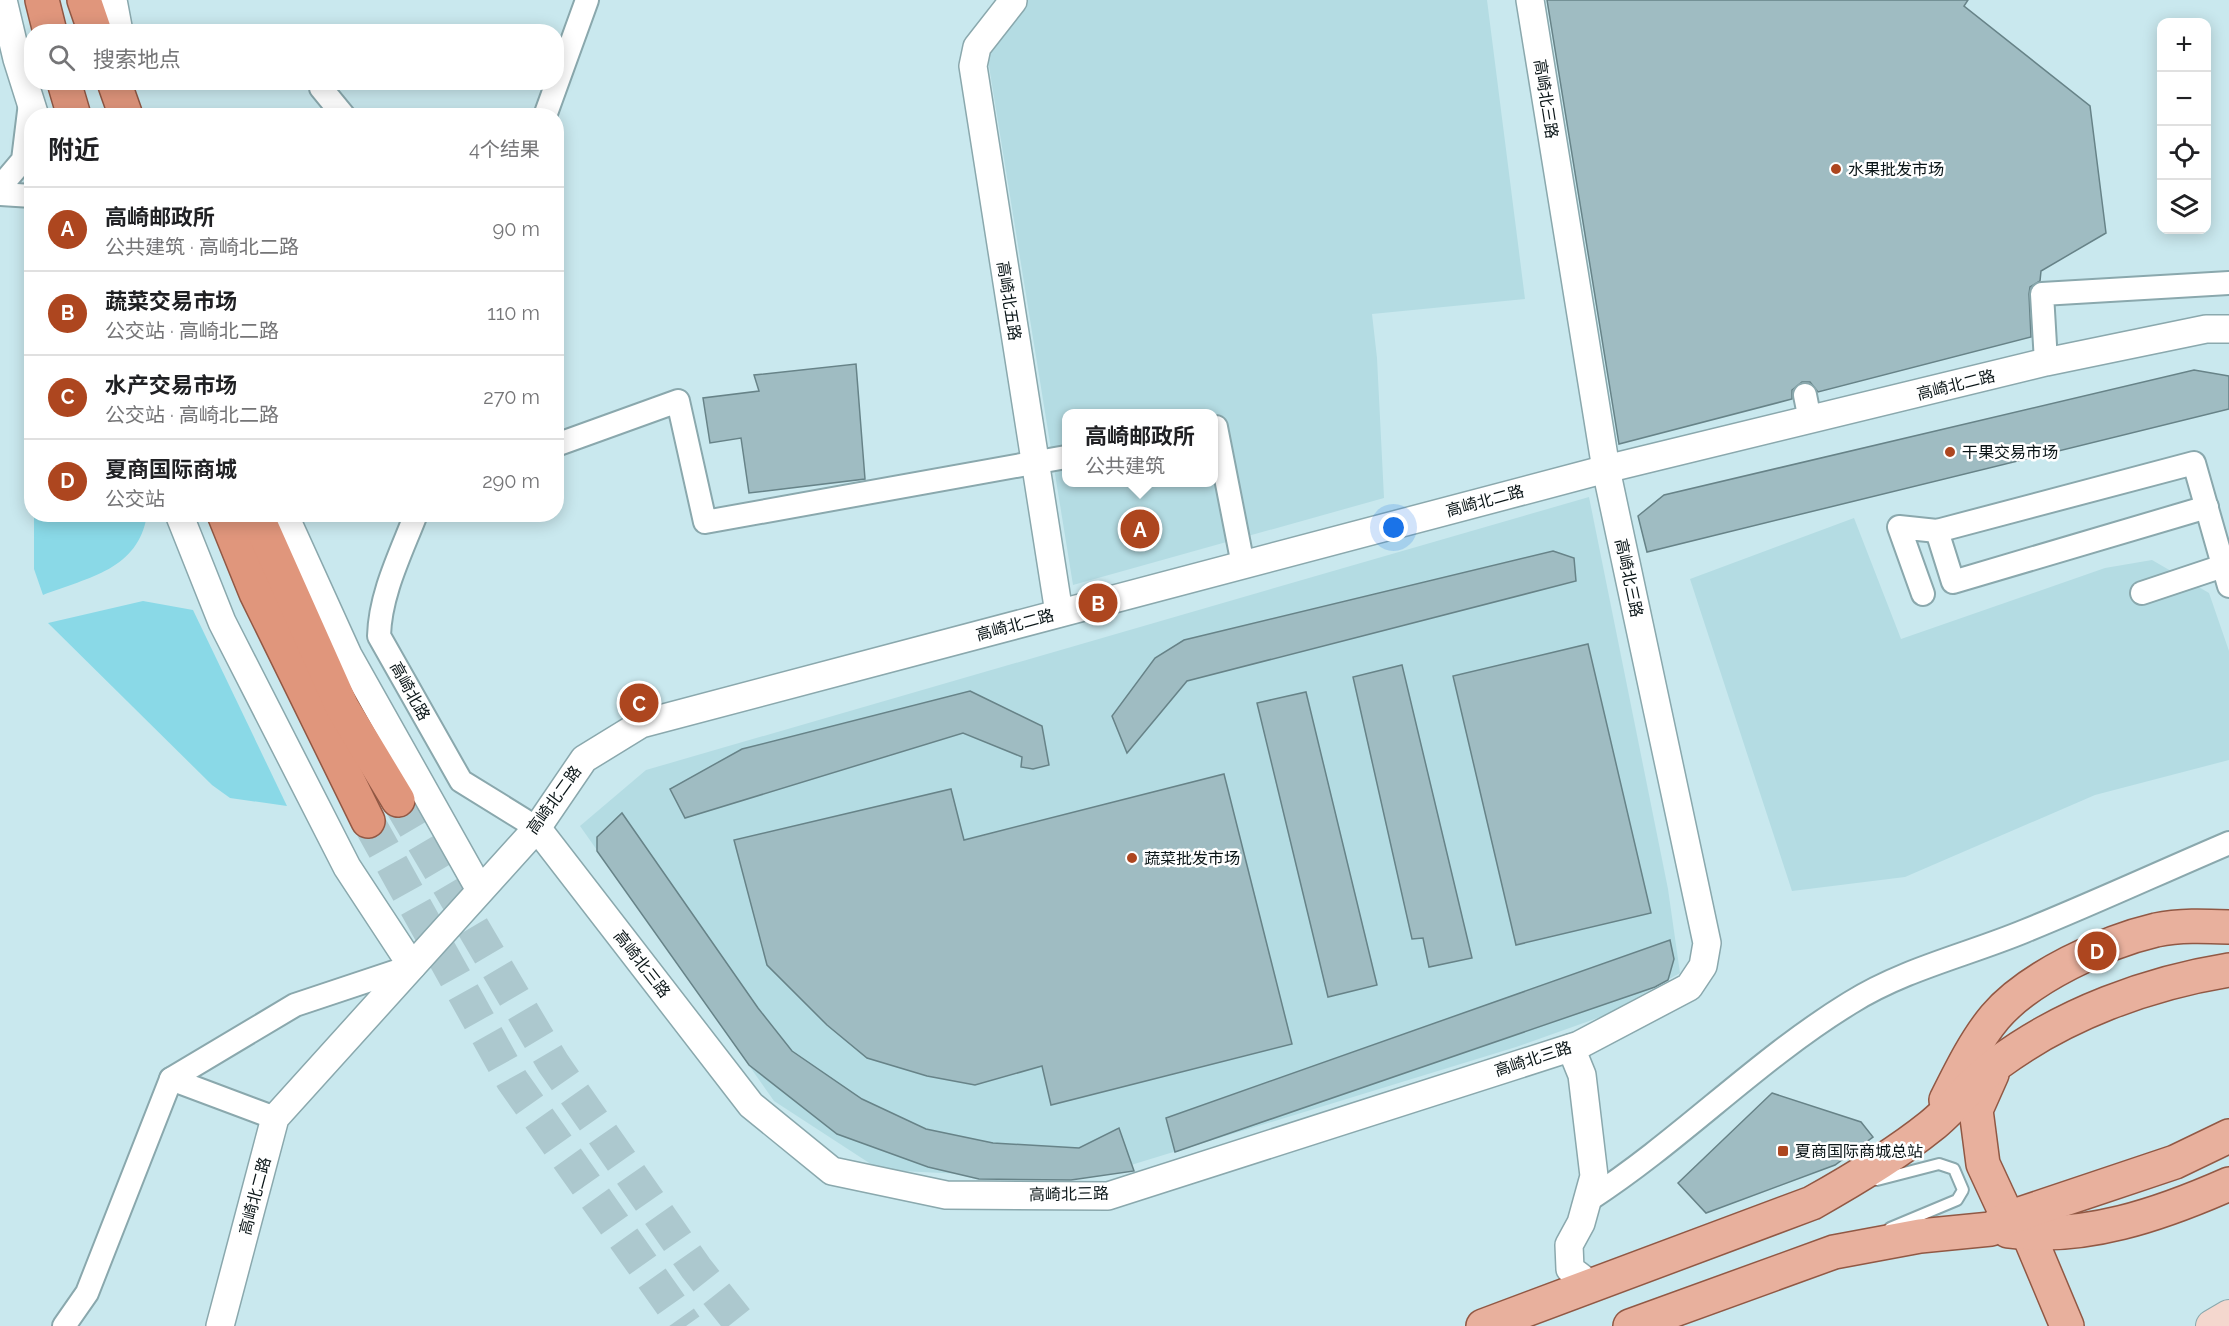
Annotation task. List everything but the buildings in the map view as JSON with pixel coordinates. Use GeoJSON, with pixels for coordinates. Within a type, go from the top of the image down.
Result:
{"type":"FeatureCollection","features":[{"type":"Feature","properties":{"kind":"highway"},"geometry":{"type":"LineString","coordinates":[[32,0],[36,24]]}},
{"type":"Feature","properties":{"kind":"highway"},"geometry":{"type":"LineString","coordinates":[[42,0],[48,24]]}},
{"type":"Feature","properties":{"kind":"highway"},"geometry":{"type":"LineString","coordinates":[[82,0],[85,24]]}},
{"type":"Feature","properties":{"kind":"highway"},"geometry":{"type":"LineString","coordinates":[[82,0],[92,24]]}},
{"type":"Feature","properties":{"kind":"highway"},"geometry":{"type":"LineString","coordinates":[[66,90],[72,108]]}},
{"type":"Feature","properties":{"kind":"highway"},"geometry":{"type":"LineString","coordinates":[[98,90],[103,108]]}},
{"type":"Feature","properties":{"kind":"highway"},"geometry":{"type":"LineString","coordinates":[[117,90],[123,108]]}},
{"type":"Feature","properties":{"kind":"highway"},"geometry":{"type":"LineString","coordinates":[[227,522],[256,593],[368,821]]}},
{"type":"Feature","properties":{"kind":"highway"},"geometry":{"type":"LineString","coordinates":[[260,522],[342,707],[399,800]]}},
{"type":"Feature","properties":{"kind":"main road"},"geometry":{"type":"LineString","coordinates":[[1932,1125],[1965,1063],[1996,1016],[2040,979],[2127,938],[2189,926],[2229,927]]}},
{"type":"Feature","properties":{"kind":"main road"},"geometry":{"type":"LineString","coordinates":[[1483,1326],[1812,1203],[1853,1180],[1932,1125],[1996,1064],[2072,1017],[2146,990],[2229,970]]}},
{"type":"Feature","properties":{"kind":"main road"},"geometry":{"type":"LineString","coordinates":[[1996,1064],[1976,1110],[1983,1164],[2080,1326]]}},
{"type":"Feature","properties":{"kind":"main road"},"geometry":{"type":"LineString","coordinates":[[2020,1228],[2175,1162],[2229,1136]]}},
{"type":"Feature","properties":{"kind":"main road"},"geometry":{"type":"LineString","coordinates":[[1630,1326],[1834,1252],[1920,1236],[2020,1228],[2089,1230],[2174,1208],[2229,1184]]}},
{"type":"Feature","properties":{"kind":"main road"},"geometry":{"type":"LineString","coordinates":[[2020,1228],[2067,1326]]}},
{"type":"Feature","properties":{"kind":"main road"},"geometry":{"type":"LineString","coordinates":[[2212,1326],[2229,1316]]}},
{"type":"Feature","properties":{"kind":"street"},"geometry":{"type":"LineString","coordinates":[[3,0],[24,57]]}},
{"type":"Feature","properties":{"kind":"street"},"geometry":{"type":"LineString","coordinates":[[113,0],[118,24]]}},
{"type":"Feature","properties":{"kind":"street"},"geometry":{"type":"LineString","coordinates":[[564,64],[587,0]]}},
{"type":"Feature","properties":{"kind":"street","name":"高崎北三路"},"geometry":{"type":"LineString","coordinates":[[537,828],[751,1105],[832,1171],[946,1195],[1108,1196],[1570,1048],[1689,987],[1703,966],[1707,943],[1606,470],[1530,0]]}},
{"type":"Feature","properties":{"kind":"street","name":"高崎北五路"},"geometry":{"type":"LineString","coordinates":[[1013,1],[977,47],[973,66],[1059,613]]}},
{"type":"Feature","properties":{"kind":"street"},"geometry":{"type":"LineString","coordinates":[[134,90],[138,108]]}},
{"type":"Feature","properties":{"kind":"street"},"geometry":{"type":"LineString","coordinates":[[323,90],[337,108]]}},
{"type":"Feature","properties":{"kind":"street"},"geometry":{"type":"LineString","coordinates":[[548,108],[554,90]]}},
{"type":"Feature","properties":{"kind":"street"},"geometry":{"type":"LineString","coordinates":[[0,187],[24,157]]}},
{"type":"Feature","properties":{"kind":"street"},"geometry":{"type":"LineString","coordinates":[[0,194],[24,196]]}},
{"type":"Feature","properties":{"kind":"street"},"geometry":{"type":"LineString","coordinates":[[2046,362],[2042,294],[2229,283]]}},
{"type":"Feature","properties":{"kind":"street","name":"高崎北二路"},"geometry":{"type":"LineString","coordinates":[[219,1326],[275,1118],[537,828],[584,759],[641,724],[1606,470],[1808,408],[2206,329],[2229,329]]}},
{"type":"Feature","properties":{"kind":"street"},"geometry":{"type":"LineString","coordinates":[[564,443],[678,401],[705,522],[1062,458]]}},
{"type":"Feature","properties":{"kind":"street"},"geometry":{"type":"LineString","coordinates":[[1218,438],[1243,565]]}},
{"type":"Feature","properties":{"kind":"street"},"geometry":{"type":"LineString","coordinates":[[1923,594],[1899,527],[1937,531],[2194,463],[2226,576],[2142,593]]}},
{"type":"Feature","properties":{"kind":"street"},"geometry":{"type":"LineString","coordinates":[[1937,531],[1953,582],[2207,507]]}},
{"type":"Feature","properties":{"kind":"street"},"geometry":{"type":"LineString","coordinates":[[64,1326],[87,1293],[171,1079],[295,1005],[412,966],[347,867],[222,622],[182,522]]}},
{"type":"Feature","properties":{"kind":"street"},"geometry":{"type":"LineString","coordinates":[[288,522],[348,655],[480,890]]}},
{"type":"Feature","properties":{"kind":"street","name":"高崎北路"},"geometry":{"type":"LineString","coordinates":[[413,522],[384,599],[379,636],[461,781],[537,828]]}},
{"type":"Feature","properties":{"kind":"street"},"geometry":{"type":"LineString","coordinates":[[1590,1199],[1634,1170],[1782,1051],[1851,1002],[1888,982],[2024,931],[2229,843]]}},
{"type":"Feature","properties":{"kind":"street"},"geometry":{"type":"LineString","coordinates":[[1570,1048],[1582,1075],[1594,1176],[1590,1199],[1569,1245],[1570,1269],[1591,1285]]}},
{"type":"Feature","properties":{"kind":"street"},"geometry":{"type":"LineString","coordinates":[[171,1079],[275,1118]]}},
{"type":"Feature","properties":{"kind":"lane"},"geometry":{"type":"LineString","coordinates":[[1812,1203],[1889,1176],[1939,1164],[1954,1169],[1960,1178],[1963,1190],[1957,1200],[1948,1206],[1918,1215],[1834,1252]]}},
{"type":"Feature","properties":{"kind":"shaded area"},"geometry":{"type":"Polygon","coordinates":[[[997,0],[1487,0],[1525,299],[1372,314],[1377,358],[1384,498],[1073,585],[982,23],[997,0]]]}},
{"type":"Feature","properties":{"kind":"shaded area","name":"蔬菜批发市场"},"geometry":{"type":"Polygon","coordinates":[[[1589,497],[1668,889],[1680,973],[1606,1015],[1516,1047],[1118,1169],[1004,1176],[880,1170],[774,1101],[580,826],[646,770],[1589,497]]]}},
{"type":"Feature","properties":{"kind":"shaded area"},"geometry":{"type":"Polygon","coordinates":[[[1854,518],[1901,639],[2105,568],[2152,560],[2209,593],[2229,651],[2229,760],[2095,795],[1905,877],[1792,891],[1690,579],[1854,518]]]}},
{"type":"Feature","properties":{"kind":"shaded area"},"geometry":{"type":"Polygon","coordinates":[[[34,522],[145,522],[142,533],[133,548],[122,560],[94,576],[43,595],[34,569],[34,522]]]}},
{"type":"Feature","properties":{"kind":"shaded area"},"geometry":{"type":"Polygon","coordinates":[[[143,601],[193,610],[287,806],[230,798],[212,785],[48,623],[143,601]]]}},
{"type":"Feature","properties":{"kind":"tunnel"},"geometry":{"type":"LineString","coordinates":[[398,800],[553,1063],[696,1268],[742,1326]]}},
{"type":"Feature","properties":{"kind":"tunnel"},"geometry":{"type":"LineString","coordinates":[[368,821],[512,1080],[686,1326]]}},
{"type":"Feature","properties":{"kind":"place","name":"水果批发市场"},"geometry":{"type":"Point","coordinates":[1836,169]}},
{"type":"Feature","properties":{"kind":"place","name":"干果交易市场"},"geometry":{"type":"Point","coordinates":[1950,452]}},
{"type":"Feature","properties":{"kind":"place","name":"高崎邮政所"},"geometry":{"type":"Point","coordinates":[1140,529]}},
{"type":"Feature","properties":{"kind":"place","name":"蔬菜交易市场"},"geometry":{"type":"Point","coordinates":[1098,603]}},
{"type":"Feature","properties":{"kind":"place","name":"水产交易市场"},"geometry":{"type":"Point","coordinates":[639,703]}},
{"type":"Feature","properties":{"kind":"place","name":"蔬菜批发市场"},"geometry":{"type":"Point","coordinates":[1132,858]}},
{"type":"Feature","properties":{"kind":"place","name":"夏商国际商城"},"geometry":{"type":"Point","coordinates":[2097,951]}},
{"type":"Feature","properties":{"kind":"place","name":"夏商国际商城总站"},"geometry":{"type":"Point","coordinates":[1783,1151]}}]}
